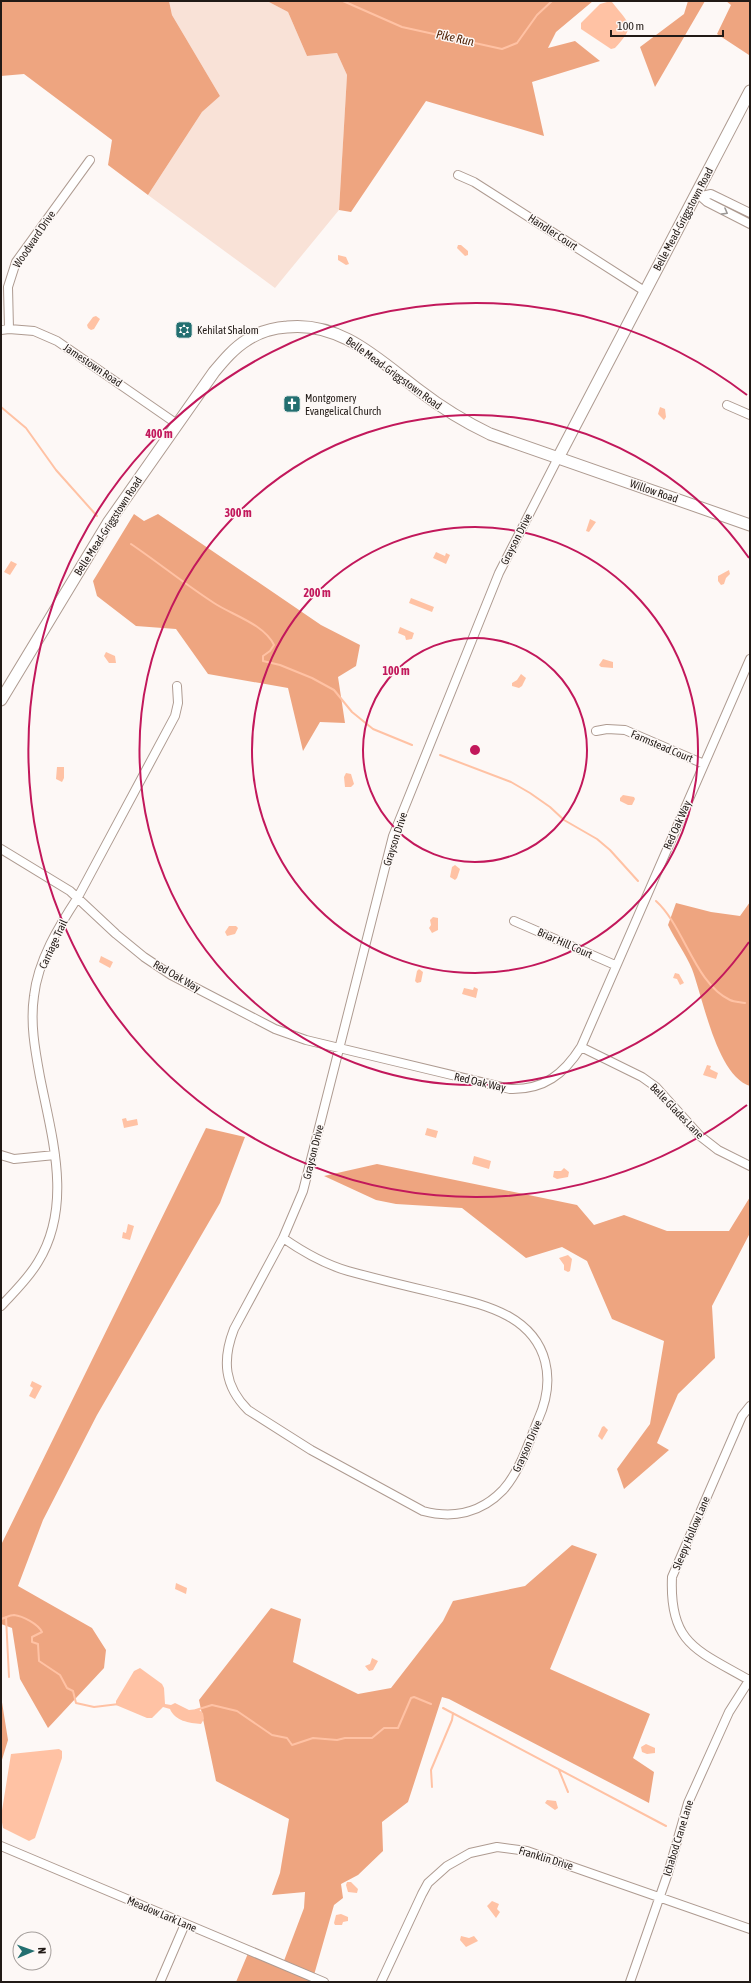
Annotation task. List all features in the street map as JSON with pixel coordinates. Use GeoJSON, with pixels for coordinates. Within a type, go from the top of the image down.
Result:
{"type":"FeatureCollection","features":[{"type":"Feature","properties":{"kind":"street","name":"Belle Mead-Griggstown Road"},"geometry":{"type":"LineString","coordinates":[[1,700],[104,529],[214,372],[234,349],[247,339],[267,330],[309,326],[346,337],[464,421],[490,434],[558,458],[700,194],[750,91]]}},
{"type":"Feature","properties":{"kind":"street","name":"Woodward Drive"},"geometry":{"type":"LineString","coordinates":[[5,329],[8,287],[16,262],[90,160]]}},
{"type":"Feature","properties":{"kind":"street","name":"Handler Court"},"geometry":{"type":"LineString","coordinates":[[458,175],[474,182],[646,292]]}},
{"type":"Feature","properties":{"kind":"street"},"geometry":{"type":"LineString","coordinates":[[700,194],[711,194],[750,213]]}},
{"type":"Feature","properties":{"kind":"street"},"geometry":{"type":"LineString","coordinates":[[700,194],[707,202],[750,224]]}},
{"type":"Feature","properties":{"kind":"street","name":"Jamestown Road"},"geometry":{"type":"LineString","coordinates":[[5,329],[34,331],[57,341],[177,424]]}},
{"type":"Feature","properties":{"kind":"street"},"geometry":{"type":"LineString","coordinates":[[727,405],[750,415]]}},
{"type":"Feature","properties":{"kind":"street","name":"Willow Road"},"geometry":{"type":"LineString","coordinates":[[558,458],[750,525]]}},
{"type":"Feature","properties":{"kind":"street","name":"Grayson Drive"},"geometry":{"type":"LineString","coordinates":[[283,1238],[300,1251],[346,1270],[484,1306],[507,1315],[528,1332],[539,1346],[548,1375],[544,1406],[515,1475],[494,1500],[484,1507],[456,1514],[443,1515],[423,1511],[311,1450],[248,1410],[242,1404],[229,1381],[226,1352],[234,1329],[283,1238],[303,1191],[393,836],[499,573],[558,458]]}},
{"type":"Feature","properties":{"kind":"street","name":"Red Oak Way"},"geometry":{"type":"LineString","coordinates":[[1,849],[78,897],[116,934],[144,957],[171,975],[275,1028],[306,1040],[461,1078],[518,1090],[540,1085],[556,1078],[574,1059],[581,1047],[750,659]]}},
{"type":"Feature","properties":{"kind":"street","name":"Carriage Trail"},"geometry":{"type":"LineString","coordinates":[[1,1306],[23,1283],[38,1262],[44,1249],[58,1203],[58,1179],[55,1155],[36,1054],[33,1022],[34,995],[42,964],[63,920],[78,897],[175,716],[178,703],[177,686]]}},
{"type":"Feature","properties":{"kind":"street","name":"Farmstead Court"},"geometry":{"type":"LineString","coordinates":[[596,731],[607,729],[625,730],[704,764]]}},
{"type":"Feature","properties":{"kind":"street","name":"Briar Hill Court"},"geometry":{"type":"LineString","coordinates":[[514,921],[615,966]]}},
{"type":"Feature","properties":{"kind":"street","name":"Belle Glades Lane"},"geometry":{"type":"LineString","coordinates":[[581,1047],[642,1077],[656,1087],[700,1136],[718,1150],[750,1166]]}},
{"type":"Feature","properties":{"kind":"street"},"geometry":{"type":"LineString","coordinates":[[1,1155],[14,1159],[55,1155]]}},
{"type":"Feature","properties":{"kind":"street","name":"Sleepy Hollow Lane"},"geometry":{"type":"LineString","coordinates":[[749,1679],[696,1649],[686,1638],[674,1613],[671,1596],[672,1576],[742,1416],[750,1406]]}},
{"type":"Feature","properties":{"kind":"street","name":"Ichabod Crane Lane"},"geometry":{"type":"LineString","coordinates":[[630,1982],[660,1898],[688,1803],[720,1729],[749,1679]]}},
{"type":"Feature","properties":{"kind":"street","name":"Meadow Lark Lane"},"geometry":{"type":"LineString","coordinates":[[1,1846],[324,1982]]}},
{"type":"Feature","properties":{"kind":"street","name":"Franklin Drive"},"geometry":{"type":"LineString","coordinates":[[381,1982],[428,1883],[447,1866],[470,1853],[497,1847],[527,1851],[750,1929]]}},
{"type":"Feature","properties":{"kind":"street"},"geometry":{"type":"LineString","coordinates":[[160,1982],[185,1924]]}},
{"type":"Feature","properties":{"kind":"shaded area"},"geometry":{"type":"Polygon","coordinates":[[[1,1],[169,1],[172,15],[220,96],[202,112],[148,195],[108,165],[112,140],[24,74],[1,76],[1,1]]]}},
{"type":"Feature","properties":{"kind":"shaded area"},"geometry":{"type":"Polygon","coordinates":[[[169,1],[267,1],[288,12],[307,56],[337,53],[347,75],[339,210],[275,288],[148,195],[202,112],[220,96],[172,15],[169,1]]]}},
{"type":"Feature","properties":{"kind":"shaded area"},"geometry":{"type":"Polygon","coordinates":[[[267,1],[593,1],[556,32],[548,48],[575,41],[600,61],[532,82],[544,136],[426,101],[351,212],[339,210],[347,75],[337,53],[307,56],[288,12],[267,1]]]}},
{"type":"Feature","properties":{"kind":"shaded area"},"geometry":{"type":"Polygon","coordinates":[[[688,1],[705,1],[655,87],[640,47],[684,14],[688,1]]]}},
{"type":"Feature","properties":{"kind":"shaded area"},"geometry":{"type":"Polygon","coordinates":[[[726,1],[750,1],[749,55],[717,34],[731,5],[726,1]]]}},
{"type":"Feature","properties":{"kind":"shaded area"},"geometry":{"type":"Polygon","coordinates":[[[612,2],[628,25],[626,34],[622,40],[615,48],[611,49],[581,29],[581,23],[600,4],[612,2]]]}},
{"type":"Feature","properties":{"kind":"shaded area"},"geometry":{"type":"Polygon","coordinates":[[[458,245],[461,245],[468,251],[468,255],[465,256],[457,248],[458,245]]]}},
{"type":"Feature","properties":{"kind":"shaded area"},"geometry":{"type":"Polygon","coordinates":[[[338,255],[346,257],[349,264],[346,265],[338,260],[338,255]]]}},
{"type":"Feature","properties":{"kind":"shaded area"},"geometry":{"type":"Polygon","coordinates":[[[96,316],[100,319],[94,329],[91,330],[87,325],[93,317],[96,316]]]}},
{"type":"Feature","properties":{"kind":"shaded area"},"geometry":{"type":"Polygon","coordinates":[[[660,407],[665,409],[666,417],[664,420],[658,414],[660,407]]]}},
{"type":"Feature","properties":{"kind":"shaded area"},"geometry":{"type":"Polygon","coordinates":[[[134,514],[144,521],[158,514],[321,625],[360,645],[356,666],[338,677],[345,723],[320,722],[303,751],[288,688],[208,674],[176,629],[136,626],[97,596],[93,581],[134,514]]]}},
{"type":"Feature","properties":{"kind":"shaded area"},"geometry":{"type":"Polygon","coordinates":[[[590,519],[596,522],[589,532],[586,531],[590,519]]]}},
{"type":"Feature","properties":{"kind":"shaded area"},"geometry":{"type":"Polygon","coordinates":[[[436,552],[445,556],[446,553],[450,555],[446,564],[433,558],[436,552]]]}},
{"type":"Feature","properties":{"kind":"shaded area"},"geometry":{"type":"Polygon","coordinates":[[[11,561],[17,564],[10,575],[4,572],[11,561]]]}},
{"type":"Feature","properties":{"kind":"shaded area"},"geometry":{"type":"Polygon","coordinates":[[[729,570],[730,574],[726,578],[724,584],[721,585],[718,581],[718,576],[729,570]]]}},
{"type":"Feature","properties":{"kind":"shaded area"},"geometry":{"type":"Polygon","coordinates":[[[411,598],[434,607],[432,612],[409,603],[411,598]]]}},
{"type":"Feature","properties":{"kind":"shaded area"},"geometry":{"type":"Polygon","coordinates":[[[400,627],[414,633],[412,639],[406,640],[405,636],[398,633],[400,627]]]}},
{"type":"Feature","properties":{"kind":"shaded area"},"geometry":{"type":"Polygon","coordinates":[[[106,652],[115,656],[116,663],[109,663],[104,656],[106,652]]]}},
{"type":"Feature","properties":{"kind":"shaded area"},"geometry":{"type":"Polygon","coordinates":[[[603,659],[613,662],[613,668],[601,667],[599,665],[603,659]]]}},
{"type":"Feature","properties":{"kind":"shaded area"},"geometry":{"type":"Polygon","coordinates":[[[521,674],[526,678],[522,686],[519,688],[512,686],[512,683],[517,680],[521,674]]]}},
{"type":"Feature","properties":{"kind":"shaded area"},"geometry":{"type":"Polygon","coordinates":[[[57,767],[64,767],[64,778],[62,782],[56,779],[57,767]]]}},
{"type":"Feature","properties":{"kind":"shaded area"},"geometry":{"type":"Polygon","coordinates":[[[346,773],[351,774],[354,784],[351,787],[345,787],[344,777],[346,773]]]}},
{"type":"Feature","properties":{"kind":"shaded area"},"geometry":{"type":"Polygon","coordinates":[[[623,795],[634,797],[635,799],[632,805],[628,805],[620,801],[620,798],[623,795]]]}},
{"type":"Feature","properties":{"kind":"shaded area"},"geometry":{"type":"Polygon","coordinates":[[[455,865],[460,869],[455,880],[450,877],[452,867],[455,865]]]}},
{"type":"Feature","properties":{"kind":"shaded area"},"geometry":{"type":"Polygon","coordinates":[[[750,902],[750,1086],[738,1079],[729,1068],[720,1052],[706,1016],[692,969],[668,925],[676,903],[711,912],[740,916],[750,902]]]}},
{"type":"Feature","properties":{"kind":"shaded area"},"geometry":{"type":"Polygon","coordinates":[[[433,917],[438,918],[438,930],[432,933],[429,928],[431,925],[430,920],[433,917]]]}},
{"type":"Feature","properties":{"kind":"shaded area"},"geometry":{"type":"Polygon","coordinates":[[[229,926],[236,926],[238,928],[235,934],[227,936],[225,932],[229,926]]]}},
{"type":"Feature","properties":{"kind":"shaded area"},"geometry":{"type":"Polygon","coordinates":[[[101,956],[113,962],[110,968],[99,962],[101,956]]]}},
{"type":"Feature","properties":{"kind":"shaded area"},"geometry":{"type":"Polygon","coordinates":[[[419,969],[423,972],[421,982],[417,983],[415,981],[417,971],[419,969]]]}},
{"type":"Feature","properties":{"kind":"shaded area"},"geometry":{"type":"Polygon","coordinates":[[[675,973],[679,974],[684,983],[680,985],[677,979],[673,978],[675,973]]]}},
{"type":"Feature","properties":{"kind":"shaded area"},"geometry":{"type":"Polygon","coordinates":[[[474,987],[478,989],[476,998],[462,994],[464,988],[473,990],[474,987]]]}},
{"type":"Feature","properties":{"kind":"shaded area"},"geometry":{"type":"Polygon","coordinates":[[[707,1065],[711,1066],[710,1069],[718,1073],[716,1079],[703,1075],[707,1065]]]}},
{"type":"Feature","properties":{"kind":"shaded area"},"geometry":{"type":"Polygon","coordinates":[[[126,1118],[127,1121],[137,1119],[138,1125],[124,1128],[122,1119],[126,1118]]]}},
{"type":"Feature","properties":{"kind":"shaded area"},"geometry":{"type":"Polygon","coordinates":[[[206,1128],[245,1137],[220,1203],[97,1415],[43,1520],[18,1586],[92,1628],[106,1650],[104,1668],[48,1728],[20,1679],[12,1628],[1,1624],[1,1545],[206,1128]]]}},
{"type":"Feature","properties":{"kind":"shaded area"},"geometry":{"type":"Polygon","coordinates":[[[427,1128],[438,1131],[436,1138],[425,1135],[427,1128]]]}},
{"type":"Feature","properties":{"kind":"shaded area"},"geometry":{"type":"Polygon","coordinates":[[[474,1156],[491,1161],[489,1169],[472,1164],[474,1156]]]}},
{"type":"Feature","properties":{"kind":"shaded area"},"geometry":{"type":"Polygon","coordinates":[[[377,1164],[577,1205],[594,1225],[624,1215],[667,1231],[729,1231],[750,1197],[750,1233],[712,1306],[715,1358],[678,1394],[657,1443],[669,1450],[624,1489],[617,1469],[650,1424],[664,1341],[612,1319],[587,1261],[562,1247],[526,1258],[462,1208],[396,1204],[376,1200],[324,1176],[377,1164]]]}},
{"type":"Feature","properties":{"kind":"shaded area"},"geometry":{"type":"Polygon","coordinates":[[[564,1168],[569,1172],[568,1177],[557,1179],[553,1177],[554,1171],[561,1171],[564,1168]]]}},
{"type":"Feature","properties":{"kind":"shaded area"},"geometry":{"type":"Polygon","coordinates":[[[128,1224],[134,1226],[130,1240],[122,1238],[123,1232],[126,1233],[128,1224]]]}},
{"type":"Feature","properties":{"kind":"shaded area"},"geometry":{"type":"Polygon","coordinates":[[[568,1255],[572,1259],[570,1271],[568,1272],[564,1270],[564,1265],[559,1258],[568,1255]]]}},
{"type":"Feature","properties":{"kind":"shaded area"},"geometry":{"type":"Polygon","coordinates":[[[32,1381],[42,1386],[35,1399],[29,1396],[33,1388],[30,1386],[32,1381]]]}},
{"type":"Feature","properties":{"kind":"shaded area"},"geometry":{"type":"Polygon","coordinates":[[[604,1426],[608,1430],[602,1440],[598,1436],[602,1427],[604,1426]]]}},
{"type":"Feature","properties":{"kind":"shaded area"},"geometry":{"type":"Polygon","coordinates":[[[572,1545],[597,1554],[550,1669],[650,1714],[633,1758],[654,1772],[649,1803],[449,1699],[442,1697],[408,1802],[382,1822],[383,1851],[358,1875],[341,1884],[343,1898],[334,1905],[312,1982],[236,1982],[249,1951],[282,1966],[304,1908],[305,1892],[272,1895],[280,1873],[289,1819],[216,1781],[199,1700],[271,1608],[301,1619],[293,1662],[358,1694],[391,1688],[443,1621],[453,1601],[525,1586],[572,1545]]]}},
{"type":"Feature","properties":{"kind":"shaded area"},"geometry":{"type":"Polygon","coordinates":[[[176,1583],[187,1588],[186,1594],[175,1589],[176,1583]]]}},
{"type":"Feature","properties":{"kind":"shaded area"},"geometry":{"type":"Polygon","coordinates":[[[372,1658],[378,1661],[373,1670],[369,1671],[365,1666],[370,1664],[372,1658]]]}},
{"type":"Feature","properties":{"kind":"shaded area"},"geometry":{"type":"Polygon","coordinates":[[[140,1668],[162,1684],[164,1688],[165,1704],[171,1705],[175,1703],[189,1710],[198,1709],[203,1713],[204,1719],[201,1724],[183,1721],[175,1716],[170,1709],[163,1707],[152,1718],[147,1718],[116,1705],[116,1701],[134,1671],[140,1668]]]}},
{"type":"Feature","properties":{"kind":"shaded area"},"geometry":{"type":"Polygon","coordinates":[[[1,1696],[8,1740],[1,1763],[1,1696]]]}},
{"type":"Feature","properties":{"kind":"shaded area"},"geometry":{"type":"Polygon","coordinates":[[[646,1744],[655,1748],[655,1753],[647,1754],[642,1752],[641,1747],[646,1744]]]}},
{"type":"Feature","properties":{"kind":"shaded area"},"geometry":{"type":"Polygon","coordinates":[[[59,1749],[62,1751],[62,1758],[35,1838],[29,1841],[3,1828],[1,1817],[11,1754],[59,1749]]]}},
{"type":"Feature","properties":{"kind":"shaded area"},"geometry":{"type":"Polygon","coordinates":[[[547,1800],[556,1801],[558,1808],[555,1810],[545,1803],[547,1800]]]}},
{"type":"Feature","properties":{"kind":"shaded area"},"geometry":{"type":"Polygon","coordinates":[[[347,1882],[351,1882],[358,1889],[357,1893],[348,1892],[346,1885],[347,1882]]]}},
{"type":"Feature","properties":{"kind":"shaded area"},"geometry":{"type":"Polygon","coordinates":[[[492,1901],[499,1904],[497,1909],[500,1912],[496,1918],[487,1906],[492,1901]]]}},
{"type":"Feature","properties":{"kind":"shaded area"},"geometry":{"type":"Polygon","coordinates":[[[341,1914],[348,1917],[348,1921],[343,1922],[342,1925],[335,1925],[336,1915],[341,1914]]]}},
{"type":"Feature","properties":{"kind":"shaded area"},"geometry":{"type":"Polygon","coordinates":[[[461,1936],[469,1938],[474,1936],[478,1941],[466,1947],[460,1940],[461,1936]]]}},
{"type":"Feature","properties":{"kind":"waterway","name":"Pike Run"},"geometry":{"type":"LineString","coordinates":[[343,1],[402,27],[502,49],[517,43],[537,15],[552,1]]}},
{"type":"Feature","properties":{"kind":"waterway"},"geometry":{"type":"LineString","coordinates":[[1,407],[26,428],[56,470],[97,516]]}},
{"type":"Feature","properties":{"kind":"waterway"},"geometry":{"type":"LineString","coordinates":[[131,544],[214,603],[263,631],[274,645],[270,651],[263,656],[263,661],[280,665],[312,678],[334,690],[352,712],[373,729],[412,745]]}},
{"type":"Feature","properties":{"kind":"waterway"},"geometry":{"type":"LineString","coordinates":[[440,755],[511,782],[530,793],[550,807],[564,820],[597,839],[610,850],[638,881]]}},
{"type":"Feature","properties":{"kind":"waterway"},"geometry":{"type":"LineString","coordinates":[[656,901],[666,912],[708,981],[718,992],[730,1000],[745,1003]]}},
{"type":"Feature","properties":{"kind":"waterway"},"geometry":{"type":"LineString","coordinates":[[1,1619],[12,1615],[18,1616],[30,1621],[40,1629],[42,1632],[32,1637],[32,1642],[38,1644],[39,1661],[60,1675],[67,1688],[73,1691],[76,1703],[94,1707],[119,1704]]}},
{"type":"Feature","properties":{"kind":"waterway"},"geometry":{"type":"LineString","coordinates":[[6,1617],[9,1677]]}},
{"type":"Feature","properties":{"kind":"waterway"},"geometry":{"type":"LineString","coordinates":[[196,1710],[212,1705],[237,1711],[272,1735],[287,1738],[292,1745],[313,1738],[337,1740],[345,1738],[372,1738],[384,1728],[398,1728],[411,1698],[414,1697],[431,1704]]}},
{"type":"Feature","properties":{"kind":"waterway"},"geometry":{"type":"LineString","coordinates":[[443,1708],[666,1826]]}},
{"type":"Feature","properties":{"kind":"waterway"},"geometry":{"type":"LineString","coordinates":[[432,1787],[431,1770],[452,1720],[453,1713]]}},
{"type":"Feature","properties":{"kind":"waterway"},"geometry":{"type":"LineString","coordinates":[[559,1770],[568,1792]]}},
{"type":"Feature","properties":{"kind":"place","name":"Kehilat Shalom"},"geometry":{"type":"Point","coordinates":[184,330]}},
{"type":"Feature","properties":{"kind":"place","name":"Montgomery Evangelical Church"},"geometry":{"type":"Point","coordinates":[292,404]}}]}
